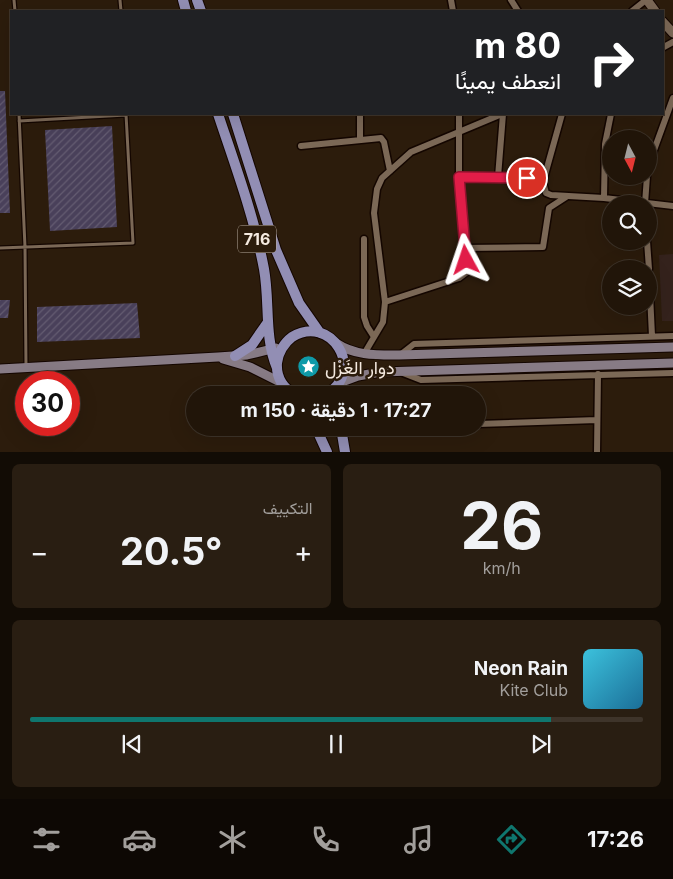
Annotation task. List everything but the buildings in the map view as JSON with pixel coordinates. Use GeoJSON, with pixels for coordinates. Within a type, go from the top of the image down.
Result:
{"type":"FeatureCollection","features":[{"type":"Feature","properties":{"kind":"main road","name":"716"},"geometry":{"type":"LineString","coordinates":[[218,115],[260,252],[267,290],[270,349],[282,383],[285,386]]}},
{"type":"Feature","properties":{"kind":"main road","name":"716"},"geometry":{"type":"LineString","coordinates":[[233,115],[276,250],[299,303],[320,333],[334,341]]}},
{"type":"Feature","properties":{"kind":"main road"},"geometry":{"type":"LineString","coordinates":[[235,356],[252,345],[269,321]]}},
{"type":"Feature","properties":{"kind":"main road"},"geometry":{"type":"LineString","coordinates":[[277,368],[277,360],[289,339],[304,332],[320,333]]}},
{"type":"Feature","properties":{"kind":"main road"},"geometry":{"type":"LineString","coordinates":[[334,341],[344,348],[364,354],[399,355],[673,347]]}},
{"type":"Feature","properties":{"kind":"main road"},"geometry":{"type":"LineString","coordinates":[[334,341],[343,355],[344,363],[338,386]]}},
{"type":"Feature","properties":{"kind":"main road"},"geometry":{"type":"LineString","coordinates":[[0,369],[218,358],[284,345]]}},
{"type":"Feature","properties":{"kind":"main road"},"geometry":{"type":"LineString","coordinates":[[218,358],[250,367],[282,383]]}},
{"type":"Feature","properties":{"kind":"main road"},"geometry":{"type":"LineString","coordinates":[[342,386],[369,374],[673,363]]}},
{"type":"Feature","properties":{"kind":"main road"},"geometry":{"type":"LineString","coordinates":[[320,436],[327,452]]}},
{"type":"Feature","properties":{"kind":"main road"},"geometry":{"type":"LineString","coordinates":[[342,436],[345,452]]}},
{"type":"Feature","properties":{"kind":"street"},"geometry":{"type":"LineString","coordinates":[[633,10],[646,0],[654,10]]}},
{"type":"Feature","properties":{"kind":"street"},"geometry":{"type":"LineString","coordinates":[[664,23],[673,32]]}},
{"type":"Feature","properties":{"kind":"street"},"geometry":{"type":"LineString","coordinates":[[658,139],[673,98]]}},
{"type":"Feature","properties":{"kind":"street"},"geometry":{"type":"LineString","coordinates":[[360,115],[360,140]]}},
{"type":"Feature","properties":{"kind":"street"},"geometry":{"type":"LineString","coordinates":[[385,302],[464,276],[467,272],[459,177],[459,115]]}},
{"type":"Feature","properties":{"kind":"street"},"geometry":{"type":"LineString","coordinates":[[364,354],[384,322],[385,302],[374,202],[382,178],[412,152],[460,130],[499,115]]}},
{"type":"Feature","properties":{"kind":"street"},"geometry":{"type":"LineString","coordinates":[[498,177],[502,115]]}},
{"type":"Feature","properties":{"kind":"street"},"geometry":{"type":"LineString","coordinates":[[562,115],[542,182],[546,192],[551,196],[602,198]]}},
{"type":"Feature","properties":{"kind":"street"},"geometry":{"type":"LineString","coordinates":[[604,195],[606,144],[611,115]]}},
{"type":"Feature","properties":{"kind":"street"},"geometry":{"type":"LineString","coordinates":[[301,146],[360,140],[383,140],[390,171]]}},
{"type":"Feature","properties":{"kind":"street"},"geometry":{"type":"LineString","coordinates":[[459,177],[527,178],[542,182]]}},
{"type":"Feature","properties":{"kind":"street"},"geometry":{"type":"LineString","coordinates":[[464,248],[543,247],[549,208],[567,196]]}},
{"type":"Feature","properties":{"kind":"street"},"geometry":{"type":"LineString","coordinates":[[657,204],[673,206]]}},
{"type":"Feature","properties":{"kind":"street"},"geometry":{"type":"LineString","coordinates":[[364,239],[364,317],[367,326],[374,336]]}},
{"type":"Feature","properties":{"kind":"street"},"geometry":{"type":"LineString","coordinates":[[651,315],[652,336]]}},
{"type":"Feature","properties":{"kind":"street"},"geometry":{"type":"LineString","coordinates":[[399,355],[414,344],[673,336]]}},
{"type":"Feature","properties":{"kind":"street"},"geometry":{"type":"LineString","coordinates":[[399,372],[421,380],[673,372]]}},
{"type":"Feature","properties":{"kind":"street"},"geometry":{"type":"LineString","coordinates":[[597,452],[598,374]]}},
{"type":"Feature","properties":{"kind":"street"},"geometry":{"type":"LineString","coordinates":[[486,424],[597,420]]}},
{"type":"Feature","properties":{"kind":"lane"},"geometry":{"type":"LineString","coordinates":[[19,115],[25,247],[26,368]]}},
{"type":"Feature","properties":{"kind":"lane"},"geometry":{"type":"LineString","coordinates":[[0,248],[132,243],[126,115],[19,121]]}},
{"type":"Feature","properties":{"kind":"shaded area"},"geometry":{"type":"Polygon","coordinates":[[[673,254],[673,321],[662,321],[659,255],[673,254]]]}},
{"type":"Feature","properties":{"kind":"place","name":"دوار الغَزْل"},"geometry":{"type":"Point","coordinates":[309,367]}},
{"type":"Feature","properties":{"kind":"route"},"geometry":{"type":"LineString","coordinates":[[466,260],[459,177],[527,178]]}}]}
